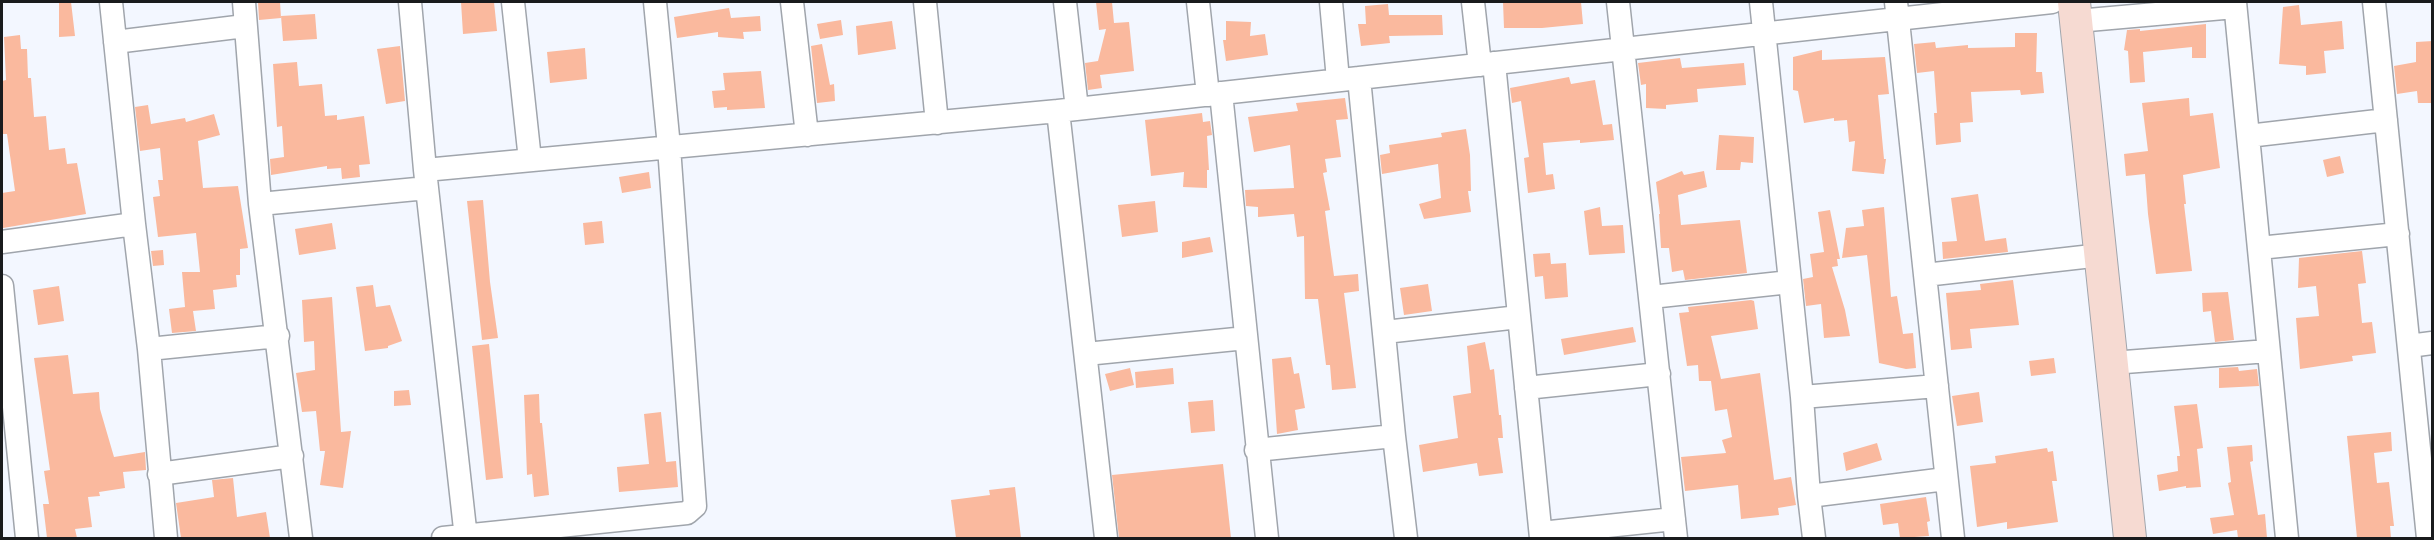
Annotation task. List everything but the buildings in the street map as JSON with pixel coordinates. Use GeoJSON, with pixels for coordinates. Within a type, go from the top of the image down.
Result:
{"type":"FeatureCollection","features":[{"type":"Feature","properties":{"kind":"street"},"geometry":{"type":"LineString","coordinates":[[111,2],[149,349],[166,538]]}},
{"type":"Feature","properties":{"kind":"street"},"geometry":{"type":"LineString","coordinates":[[244,2],[261,204],[301,538]]}},
{"type":"Feature","properties":{"kind":"street"},"geometry":{"type":"LineString","coordinates":[[410,2],[426,178],[466,537]]}},
{"type":"Feature","properties":{"kind":"street"},"geometry":{"type":"LineString","coordinates":[[513,2],[530,160]]}},
{"type":"Feature","properties":{"kind":"street"},"geometry":{"type":"LineString","coordinates":[[443,538],[639,528],[687,513],[695,506],[669,147],[655,2]]}},
{"type":"Feature","properties":{"kind":"street"},"geometry":{"type":"LineString","coordinates":[[792,2],[807,135]]}},
{"type":"Feature","properties":{"kind":"street"},"geometry":{"type":"LineString","coordinates":[[924,2],[937,123]]}},
{"type":"Feature","properties":{"kind":"street"},"geometry":{"type":"LineString","coordinates":[[1065,2],[1067,110],[1086,354],[1106,538]]}},
{"type":"Feature","properties":{"kind":"street"},"geometry":{"type":"LineString","coordinates":[[1198,2],[1215,94],[1246,338],[1267,538]]}},
{"type":"Feature","properties":{"kind":"street"},"geometry":{"type":"LineString","coordinates":[[1331,2],[1349,79],[1385,332],[1406,538]]}},
{"type":"Feature","properties":{"kind":"street"},"geometry":{"type":"LineString","coordinates":[[1473,2],[1487,64],[1519,317],[1541,536],[1675,529],[1618,2]]}},
{"type":"Feature","properties":{"kind":"street"},"geometry":{"type":"LineString","coordinates":[[1761,2],[1802,397],[1814,538]]}},
{"type":"Feature","properties":{"kind":"street"},"geometry":{"type":"LineString","coordinates":[[261,204],[530,160],[937,123],[1215,94],[1764,33],[1897,10],[2052,2]]}},
{"type":"Feature","properties":{"kind":"street"},"geometry":{"type":"LineString","coordinates":[[2374,2],[2428,538]]}},
{"type":"Feature","properties":{"kind":"street"},"geometry":{"type":"LineString","coordinates":[[2130,538],[2076,11],[2235,4],[2287,538]]}},
{"type":"Feature","properties":{"kind":"street"},"geometry":{"type":"LineString","coordinates":[[1897,10],[1953,538]]}},
{"type":"Feature","properties":{"kind":"street"},"geometry":{"type":"LineString","coordinates":[[115,42],[245,26]]}},
{"type":"Feature","properties":{"kind":"street"},"geometry":{"type":"LineString","coordinates":[[2248,136],[2386,120]]}},
{"type":"Feature","properties":{"kind":"street"},"geometry":{"type":"LineString","coordinates":[[2,242],[134,224]]}},
{"type":"Feature","properties":{"kind":"street"},"geometry":{"type":"LineString","coordinates":[[2259,248],[2398,234]]}},
{"type":"Feature","properties":{"kind":"street"},"geometry":{"type":"LineString","coordinates":[[1925,275],[2101,255]]}},
{"type":"Feature","properties":{"kind":"street"},"geometry":{"type":"LineString","coordinates":[[1651,297],[1790,282]]}},
{"type":"Feature","properties":{"kind":"street"},"geometry":{"type":"LineString","coordinates":[[2,286],[11,485],[27,538]]}},
{"type":"Feature","properties":{"kind":"street"},"geometry":{"type":"LineString","coordinates":[[1385,332],[1519,317]]}},
{"type":"Feature","properties":{"kind":"street"},"geometry":{"type":"LineString","coordinates":[[149,349],[278,336]]}},
{"type":"Feature","properties":{"kind":"street"},"geometry":{"type":"LineString","coordinates":[[1086,354],[1246,338]]}},
{"type":"Feature","properties":{"kind":"street"},"geometry":{"type":"LineString","coordinates":[[2409,346],[2433,343]]}},
{"type":"Feature","properties":{"kind":"street"},"geometry":{"type":"LineString","coordinates":[[2112,363],[2268,351]]}},
{"type":"Feature","properties":{"kind":"street"},"geometry":{"type":"LineString","coordinates":[[1526,388],[1659,374]]}},
{"type":"Feature","properties":{"kind":"street"},"geometry":{"type":"LineString","coordinates":[[1802,397],[1937,386]]}},
{"type":"Feature","properties":{"kind":"street"},"geometry":{"type":"LineString","coordinates":[[1256,450],[1394,436]]}},
{"type":"Feature","properties":{"kind":"street"},"geometry":{"type":"LineString","coordinates":[[159,474],[292,456]]}},
{"type":"Feature","properties":{"kind":"street"},"geometry":{"type":"LineString","coordinates":[[1809,496],[1946,479]]}}]}
